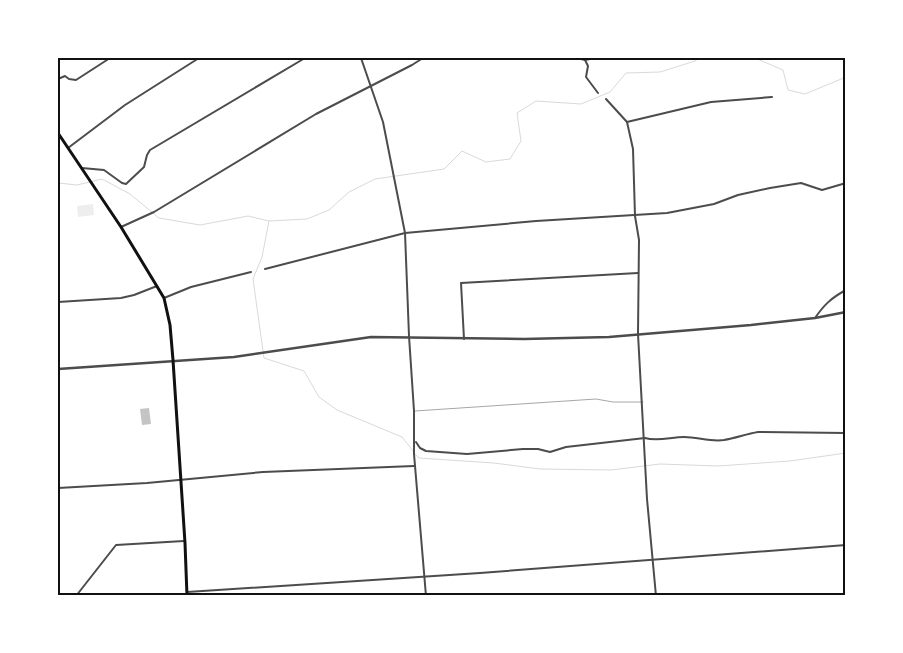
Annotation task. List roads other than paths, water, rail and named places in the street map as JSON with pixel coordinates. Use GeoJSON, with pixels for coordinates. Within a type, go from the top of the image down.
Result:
{"type":"FeatureCollection","features":[{"type":"Feature","properties":{"kind":"main road"},"geometry":{"type":"LineString","coordinates":[[58,133],[121,227],[164,298],[170,326],[173,360],[187,594]]}},
{"type":"Feature","properties":{"kind":"street"},"geometry":{"type":"LineString","coordinates":[[58,79],[65,76],[76,80],[110,58]]}},
{"type":"Feature","properties":{"kind":"street"},"geometry":{"type":"LineString","coordinates":[[68,148],[125,105],[199,58]]}},
{"type":"Feature","properties":{"kind":"street"},"geometry":{"type":"LineString","coordinates":[[82,168],[104,170],[126,184],[144,167],[150,150],[305,58]]}},
{"type":"Feature","properties":{"kind":"street"},"geometry":{"type":"LineString","coordinates":[[360,58],[383,122],[405,233],[414,411],[414,454],[426,596]]}},
{"type":"Feature","properties":{"kind":"street"},"geometry":{"type":"LineString","coordinates":[[121,227],[154,212],[316,114],[423,58]]}},
{"type":"Feature","properties":{"kind":"street"},"geometry":{"type":"LineString","coordinates":[[577,58],[585,60],[595,58]]}},
{"type":"Feature","properties":{"kind":"street"},"geometry":{"type":"LineString","coordinates":[[585,60],[588,66],[586,77],[598,93]]}},
{"type":"Feature","properties":{"kind":"street"},"geometry":{"type":"LineString","coordinates":[[627,122],[711,102],[772,97]]}},
{"type":"Feature","properties":{"kind":"street"},"geometry":{"type":"LineString","coordinates":[[606,99],[627,122],[633,150],[635,216],[639,240],[638,334],[647,499],[656,596]]}},
{"type":"Feature","properties":{"kind":"street"},"geometry":{"type":"LineString","coordinates":[[265,269],[405,233],[536,221],[667,213],[701,207],[738,195],[801,183],[822,190],[846,183]]}},
{"type":"Feature","properties":{"kind":"street"},"geometry":{"type":"LineString","coordinates":[[164,298],[191,287],[251,272]]}},
{"type":"Feature","properties":{"kind":"street"},"geometry":{"type":"LineString","coordinates":[[464,339],[461,283],[638,274]]}},
{"type":"Feature","properties":{"kind":"street"},"geometry":{"type":"LineString","coordinates":[[58,302],[121,298],[157,286]]}},
{"type":"Feature","properties":{"kind":"street"},"geometry":{"type":"LineString","coordinates":[[815,318],[830,299],[846,290]]}},
{"type":"Feature","properties":{"kind":"street"},"geometry":{"type":"LineString","coordinates":[[58,369],[263,354],[371,337],[550,339],[609,337],[751,325],[815,318],[846,312]]}},
{"type":"Feature","properties":{"kind":"street"},"geometry":{"type":"LineString","coordinates":[[415,441],[426,452],[468,454],[523,449],[550,452],[566,447],[645,438],[651,440],[686,437],[704,441],[725,440],[758,432],[846,433]]}},
{"type":"Feature","properties":{"kind":"street"},"geometry":{"type":"LineString","coordinates":[[58,488],[147,483],[263,472],[415,466]]}},
{"type":"Feature","properties":{"kind":"street"},"geometry":{"type":"LineString","coordinates":[[76,596],[116,545],[185,541]]}},
{"type":"Feature","properties":{"kind":"street"},"geometry":{"type":"LineString","coordinates":[[187,594],[846,545]]}},
{"type":"Feature","properties":{"kind":"lane"},"geometry":{"type":"LineString","coordinates":[[414,411],[596,399],[613,402],[643,402]]}},
{"type":"Feature","properties":{"kind":"waterway"},"geometry":{"type":"LineString","coordinates":[[58,183],[77,185],[102,179],[130,194],[159,218],[200,225],[248,216],[269,221],[307,219],[329,210],[349,192],[375,179],[444,169],[462,151],[486,162],[510,159],[521,141],[517,113],[536,101],[581,104],[610,92],[626,73],[660,72],[699,58]]}},
{"type":"Feature","properties":{"kind":"waterway"},"geometry":{"type":"LineString","coordinates":[[755,58],[783,70],[788,90],[805,94],[846,77]]}},
{"type":"Feature","properties":{"kind":"waterway"},"geometry":{"type":"LineString","coordinates":[[269,221],[262,257],[253,279],[264,358],[304,371],[319,397],[337,410],[402,437],[413,451]]}},
{"type":"Feature","properties":{"kind":"waterway"},"geometry":{"type":"LineString","coordinates":[[415,454],[419,458],[494,463],[540,469],[611,470],[660,464],[718,466],[790,461],[846,453]]}}]}
